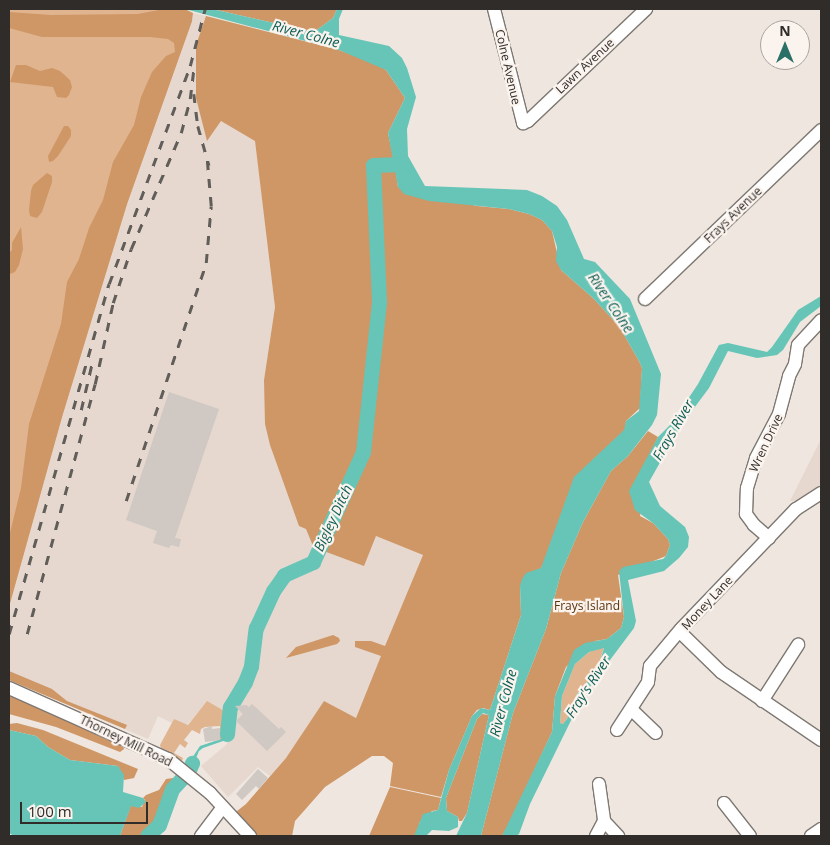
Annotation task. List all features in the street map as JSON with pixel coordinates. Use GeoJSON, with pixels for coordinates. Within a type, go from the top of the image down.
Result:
{"type":"FeatureCollection","features":[{"type":"Feature","properties":{"kind":"street","name":"Colne Avenue"},"geometry":{"type":"LineString","coordinates":[[494,9],[521,119],[524,122]]}},
{"type":"Feature","properties":{"kind":"street","name":"Lawn Avenue"},"geometry":{"type":"LineString","coordinates":[[524,122],[646,9]]}},
{"type":"Feature","properties":{"kind":"street","name":"Frays Avenue"},"geometry":{"type":"LineString","coordinates":[[645,299],[821,130]]}},
{"type":"Feature","properties":{"kind":"street","name":"Wren Drive"},"geometry":{"type":"LineString","coordinates":[[769,538],[754,525],[746,514],[747,488],[756,458],[779,414],[789,376],[795,364],[798,345],[821,320]]}},
{"type":"Feature","properties":{"kind":"street","name":"Money Lane"},"geometry":{"type":"LineString","coordinates":[[821,493],[803,503],[680,629],[680,635],[721,672],[821,740]]}},
{"type":"Feature","properties":{"kind":"street"},"geometry":{"type":"LineString","coordinates":[[617,730],[632,710],[648,682],[650,666],[680,629]]}},
{"type":"Feature","properties":{"kind":"street"},"geometry":{"type":"LineString","coordinates":[[762,701],[798,645]]}},
{"type":"Feature","properties":{"kind":"street","name":"Thorney Mill Road"},"geometry":{"type":"LineString","coordinates":[[9,688],[149,750],[187,773],[250,836]]}},
{"type":"Feature","properties":{"kind":"street"},"geometry":{"type":"LineString","coordinates":[[632,710],[656,733]]}},
{"type":"Feature","properties":{"kind":"street"},"geometry":{"type":"LineString","coordinates":[[599,784],[604,821],[618,836]]}},
{"type":"Feature","properties":{"kind":"street"},"geometry":{"type":"LineString","coordinates":[[724,803],[750,836]]}},
{"type":"Feature","properties":{"kind":"street"},"geometry":{"type":"LineString","coordinates":[[201,836],[223,807]]}},
{"type":"Feature","properties":{"kind":"street"},"geometry":{"type":"LineString","coordinates":[[596,836],[604,821]]}},
{"type":"Feature","properties":{"kind":"street"},"geometry":{"type":"LineString","coordinates":[[811,836],[821,829]]}},
{"type":"Feature","properties":{"kind":"shaded area"},"geometry":{"type":"Polygon","coordinates":[[[9,9],[159,9],[158,23],[192,21],[127,204],[62,417],[9,607],[9,9]]]}},
{"type":"Feature","properties":{"kind":"shaded area"},"geometry":{"type":"Polygon","coordinates":[[[193,13],[206,16],[196,45],[196,97],[207,140],[221,121],[255,140],[275,307],[264,380],[306,529],[364,565],[376,536],[423,555],[356,718],[286,758],[270,776],[258,767],[228,797],[201,766],[227,744],[235,717],[207,702],[186,726],[174,719],[172,723],[158,716],[148,739],[9,680],[9,607],[62,417],[127,204],[192,21],[193,13]]]}},
{"type":"Feature","properties":{"kind":"shaded area"},"geometry":{"type":"Polygon","coordinates":[[[821,439],[821,487],[799,501],[790,501],[821,439]]]}},
{"type":"Feature","properties":{"kind":"shaded area"},"geometry":{"type":"Polygon","coordinates":[[[604,647],[597,671],[577,694],[567,719],[563,724],[560,723],[562,696],[575,664],[589,652],[604,647]]]}},
{"type":"Feature","properties":{"kind":"shaded area"},"geometry":{"type":"Polygon","coordinates":[[[207,701],[226,712],[224,717],[225,736],[220,740],[220,726],[205,727],[201,729],[200,734],[192,730],[184,740],[188,743],[185,748],[180,744],[174,753],[183,758],[182,761],[161,749],[160,745],[174,719],[188,725],[207,701]]]}},
{"type":"Feature","properties":{"kind":"green space"},"geometry":{"type":"Polygon","coordinates":[[[164,9],[185,9],[193,13],[192,21],[127,204],[62,417],[9,607],[9,537],[21,488],[29,424],[61,324],[67,282],[79,259],[89,228],[103,200],[113,162],[134,125],[141,97],[152,72],[166,56],[175,52],[174,43],[168,39],[150,37],[42,37],[9,28],[9,12],[51,15],[138,14],[164,9]]]}},
{"type":"Feature","properties":{"kind":"green space"},"geometry":{"type":"Polygon","coordinates":[[[212,9],[337,9],[333,18],[314,32],[212,9]]]}},
{"type":"Feature","properties":{"kind":"green space"},"geometry":{"type":"Polygon","coordinates":[[[206,16],[339,50],[374,63],[386,70],[405,98],[388,133],[394,161],[370,162],[376,301],[362,450],[313,546],[306,529],[299,526],[270,445],[265,424],[264,380],[275,307],[255,141],[221,121],[207,141],[196,98],[196,45],[206,16]]]}},
{"type":"Feature","properties":{"kind":"green space"},"geometry":{"type":"Polygon","coordinates":[[[16,65],[26,65],[40,71],[52,68],[60,71],[70,80],[72,87],[69,95],[66,98],[57,97],[53,87],[10,82],[16,65]]]}},
{"type":"Feature","properties":{"kind":"green space"},"geometry":{"type":"Polygon","coordinates":[[[64,126],[68,126],[71,130],[71,136],[58,156],[49,162],[48,156],[64,126]]]}},
{"type":"Feature","properties":{"kind":"green space"},"geometry":{"type":"Polygon","coordinates":[[[374,166],[395,166],[398,187],[477,206],[509,209],[529,214],[542,220],[552,231],[561,270],[593,298],[619,326],[639,361],[642,368],[640,408],[626,421],[625,430],[608,446],[541,568],[520,586],[521,615],[490,710],[483,708],[477,710],[472,716],[449,770],[441,797],[390,786],[393,763],[384,756],[372,756],[325,787],[295,821],[292,836],[252,836],[232,815],[246,804],[286,758],[324,701],[356,718],[381,656],[355,647],[355,641],[371,641],[385,646],[423,555],[376,536],[364,566],[321,550],[366,453],[382,302],[374,166]]]}},
{"type":"Feature","properties":{"kind":"green space"},"geometry":{"type":"Polygon","coordinates":[[[47,173],[52,176],[52,182],[42,212],[37,218],[30,216],[29,210],[33,185],[47,173]]]}},
{"type":"Feature","properties":{"kind":"green space"},"geometry":{"type":"Polygon","coordinates":[[[21,227],[23,249],[19,265],[15,272],[10,274],[9,253],[21,227]]]}},
{"type":"Feature","properties":{"kind":"green space","name":"Frays Island"},"geometry":{"type":"Polygon","coordinates":[[[648,431],[658,437],[650,454],[640,516],[653,523],[668,539],[670,545],[666,556],[618,575],[624,617],[621,628],[607,639],[595,641],[566,667],[555,696],[552,732],[508,826],[502,836],[481,836],[513,713],[546,629],[561,573],[583,522],[611,471],[628,456],[648,431]]]}},
{"type":"Feature","properties":{"kind":"green space"},"geometry":{"type":"Polygon","coordinates":[[[333,635],[339,638],[340,641],[337,644],[286,658],[296,647],[333,635]]]}},
{"type":"Feature","properties":{"kind":"green space"},"geometry":{"type":"Polygon","coordinates":[[[9,671],[52,689],[67,701],[127,725],[125,729],[9,680],[9,671]]]}},
{"type":"Feature","properties":{"kind":"green space"},"geometry":{"type":"Polygon","coordinates":[[[9,695],[123,744],[124,749],[120,752],[56,727],[9,714],[9,695]]]}},
{"type":"Feature","properties":{"kind":"green space"},"geometry":{"type":"Polygon","coordinates":[[[482,714],[489,715],[467,813],[462,821],[459,821],[458,817],[447,811],[446,798],[477,719],[482,714]]]}},
{"type":"Feature","properties":{"kind":"green space"},"geometry":{"type":"Polygon","coordinates":[[[17,723],[43,730],[138,769],[134,778],[124,780],[118,766],[70,760],[48,747],[36,736],[9,730],[9,724],[17,723]]]}},
{"type":"Feature","properties":{"kind":"green space"},"geometry":{"type":"Polygon","coordinates":[[[173,778],[178,780],[169,789],[162,816],[150,832],[144,836],[120,836],[131,805],[142,807],[145,800],[143,798],[146,795],[159,790],[166,779],[173,778]]]}},
{"type":"Feature","properties":{"kind":"green space"},"geometry":{"type":"Polygon","coordinates":[[[390,787],[441,798],[438,810],[432,811],[419,823],[419,830],[414,836],[369,836],[390,787]]]}},
{"type":"Feature","properties":{"kind":"water","name":"River Colne"},"geometry":{"type":"Polygon","coordinates":[[[185,9],[212,9],[314,32],[333,18],[337,9],[343,9],[339,19],[339,35],[389,46],[402,58],[407,68],[416,97],[407,129],[408,156],[425,186],[527,190],[542,196],[557,206],[567,220],[584,259],[595,262],[630,299],[661,374],[657,415],[652,425],[628,456],[611,471],[583,522],[561,573],[546,629],[513,713],[481,836],[456,836],[467,813],[489,715],[483,713],[477,719],[446,798],[447,811],[458,817],[458,827],[449,831],[432,830],[426,836],[414,836],[423,814],[438,810],[449,770],[472,716],[481,708],[490,710],[521,615],[520,586],[522,579],[526,573],[541,568],[574,477],[624,430],[626,421],[639,411],[642,368],[619,326],[593,298],[561,270],[556,261],[557,247],[552,231],[542,220],[529,214],[509,209],[429,201],[404,194],[398,187],[388,133],[405,98],[386,70],[339,50],[185,9]]]}},
{"type":"Feature","properties":{"kind":"water"},"geometry":{"type":"Polygon","coordinates":[[[821,296],[821,306],[800,322],[783,350],[777,355],[757,358],[728,351],[709,388],[680,427],[649,482],[660,506],[685,527],[689,537],[688,547],[664,571],[628,580],[636,621],[634,628],[583,696],[530,804],[519,834],[516,836],[502,836],[552,732],[555,696],[574,650],[585,643],[607,639],[621,628],[624,617],[619,571],[623,567],[663,559],[666,556],[670,545],[668,539],[653,523],[635,510],[629,491],[658,437],[672,423],[698,384],[719,345],[728,343],[767,352],[798,310],[821,296]],[[604,648],[589,652],[575,664],[562,696],[560,723],[563,724],[567,719],[577,694],[597,671],[604,648]]]}},
{"type":"Feature","properties":{"kind":"water"},"geometry":{"type":"Polygon","coordinates":[[[226,712],[230,714],[226,740],[199,751],[192,768],[188,764],[200,746],[224,738],[223,723],[226,712]]]}},
{"type":"Feature","properties":{"kind":"water"},"geometry":{"type":"Polygon","coordinates":[[[9,730],[36,736],[48,747],[70,760],[118,766],[124,775],[123,792],[143,798],[146,802],[139,808],[131,806],[120,836],[14,836],[9,833],[9,730]]]}},
{"type":"Feature","properties":{"kind":"building"},"geometry":{"type":"Polygon","coordinates":[[[169,392],[219,409],[175,538],[181,539],[179,547],[171,545],[169,548],[153,543],[157,531],[126,520],[169,392]]]}},
{"type":"Feature","properties":{"kind":"building"},"geometry":{"type":"Polygon","coordinates":[[[252,704],[279,729],[281,727],[286,732],[267,751],[236,721],[243,714],[235,706],[246,705],[249,707],[252,704]]]}},
{"type":"Feature","properties":{"kind":"building"},"geometry":{"type":"Polygon","coordinates":[[[212,726],[212,729],[220,728],[220,740],[205,742],[203,729],[212,726]]]}},
{"type":"Feature","properties":{"kind":"building"},"geometry":{"type":"Polygon","coordinates":[[[258,769],[268,778],[259,789],[256,786],[242,800],[236,794],[258,769]]]}},
{"type":"Feature","properties":{"kind":"waterway","name":"Bigley Ditch"},"geometry":{"type":"LineString","coordinates":[[227,734],[230,707],[245,682],[251,666],[256,628],[273,591],[284,575],[313,562],[363,452],[379,302],[373,165],[403,164]]}},
{"type":"Feature","properties":{"kind":"waterway","name":"Bigley Ditch"},"geometry":{"type":"LineString","coordinates":[[147,836],[159,825],[172,789],[188,772],[192,763]]}},
{"type":"Feature","properties":{"kind":"railway"},"geometry":{"type":"LineString","coordinates":[[9,634],[109,284],[190,66],[205,9]]}},
{"type":"Feature","properties":{"kind":"railway"},"geometry":{"type":"LineString","coordinates":[[27,634],[95,384],[113,303],[131,249],[181,133],[190,99],[194,67]]}},
{"type":"Feature","properties":{"kind":"railway"},"geometry":{"type":"LineString","coordinates":[[194,94],[198,126],[209,165]]}},
{"type":"Feature","properties":{"kind":"railway"},"geometry":{"type":"LineString","coordinates":[[126,501],[206,263],[211,206],[207,159]]}},
{"type":"Feature","properties":{"kind":"railway"},"geometry":{"type":"LineString","coordinates":[[81,410],[93,359]]}},
{"type":"Feature","properties":{"kind":"water label","name":"Frays River"},"geometry":{"type":"Point","coordinates":[673,430]}},
{"type":"Feature","properties":{"kind":"water label","name":"Fray's River"},"geometry":{"type":"Point","coordinates":[588,687]}}]}
